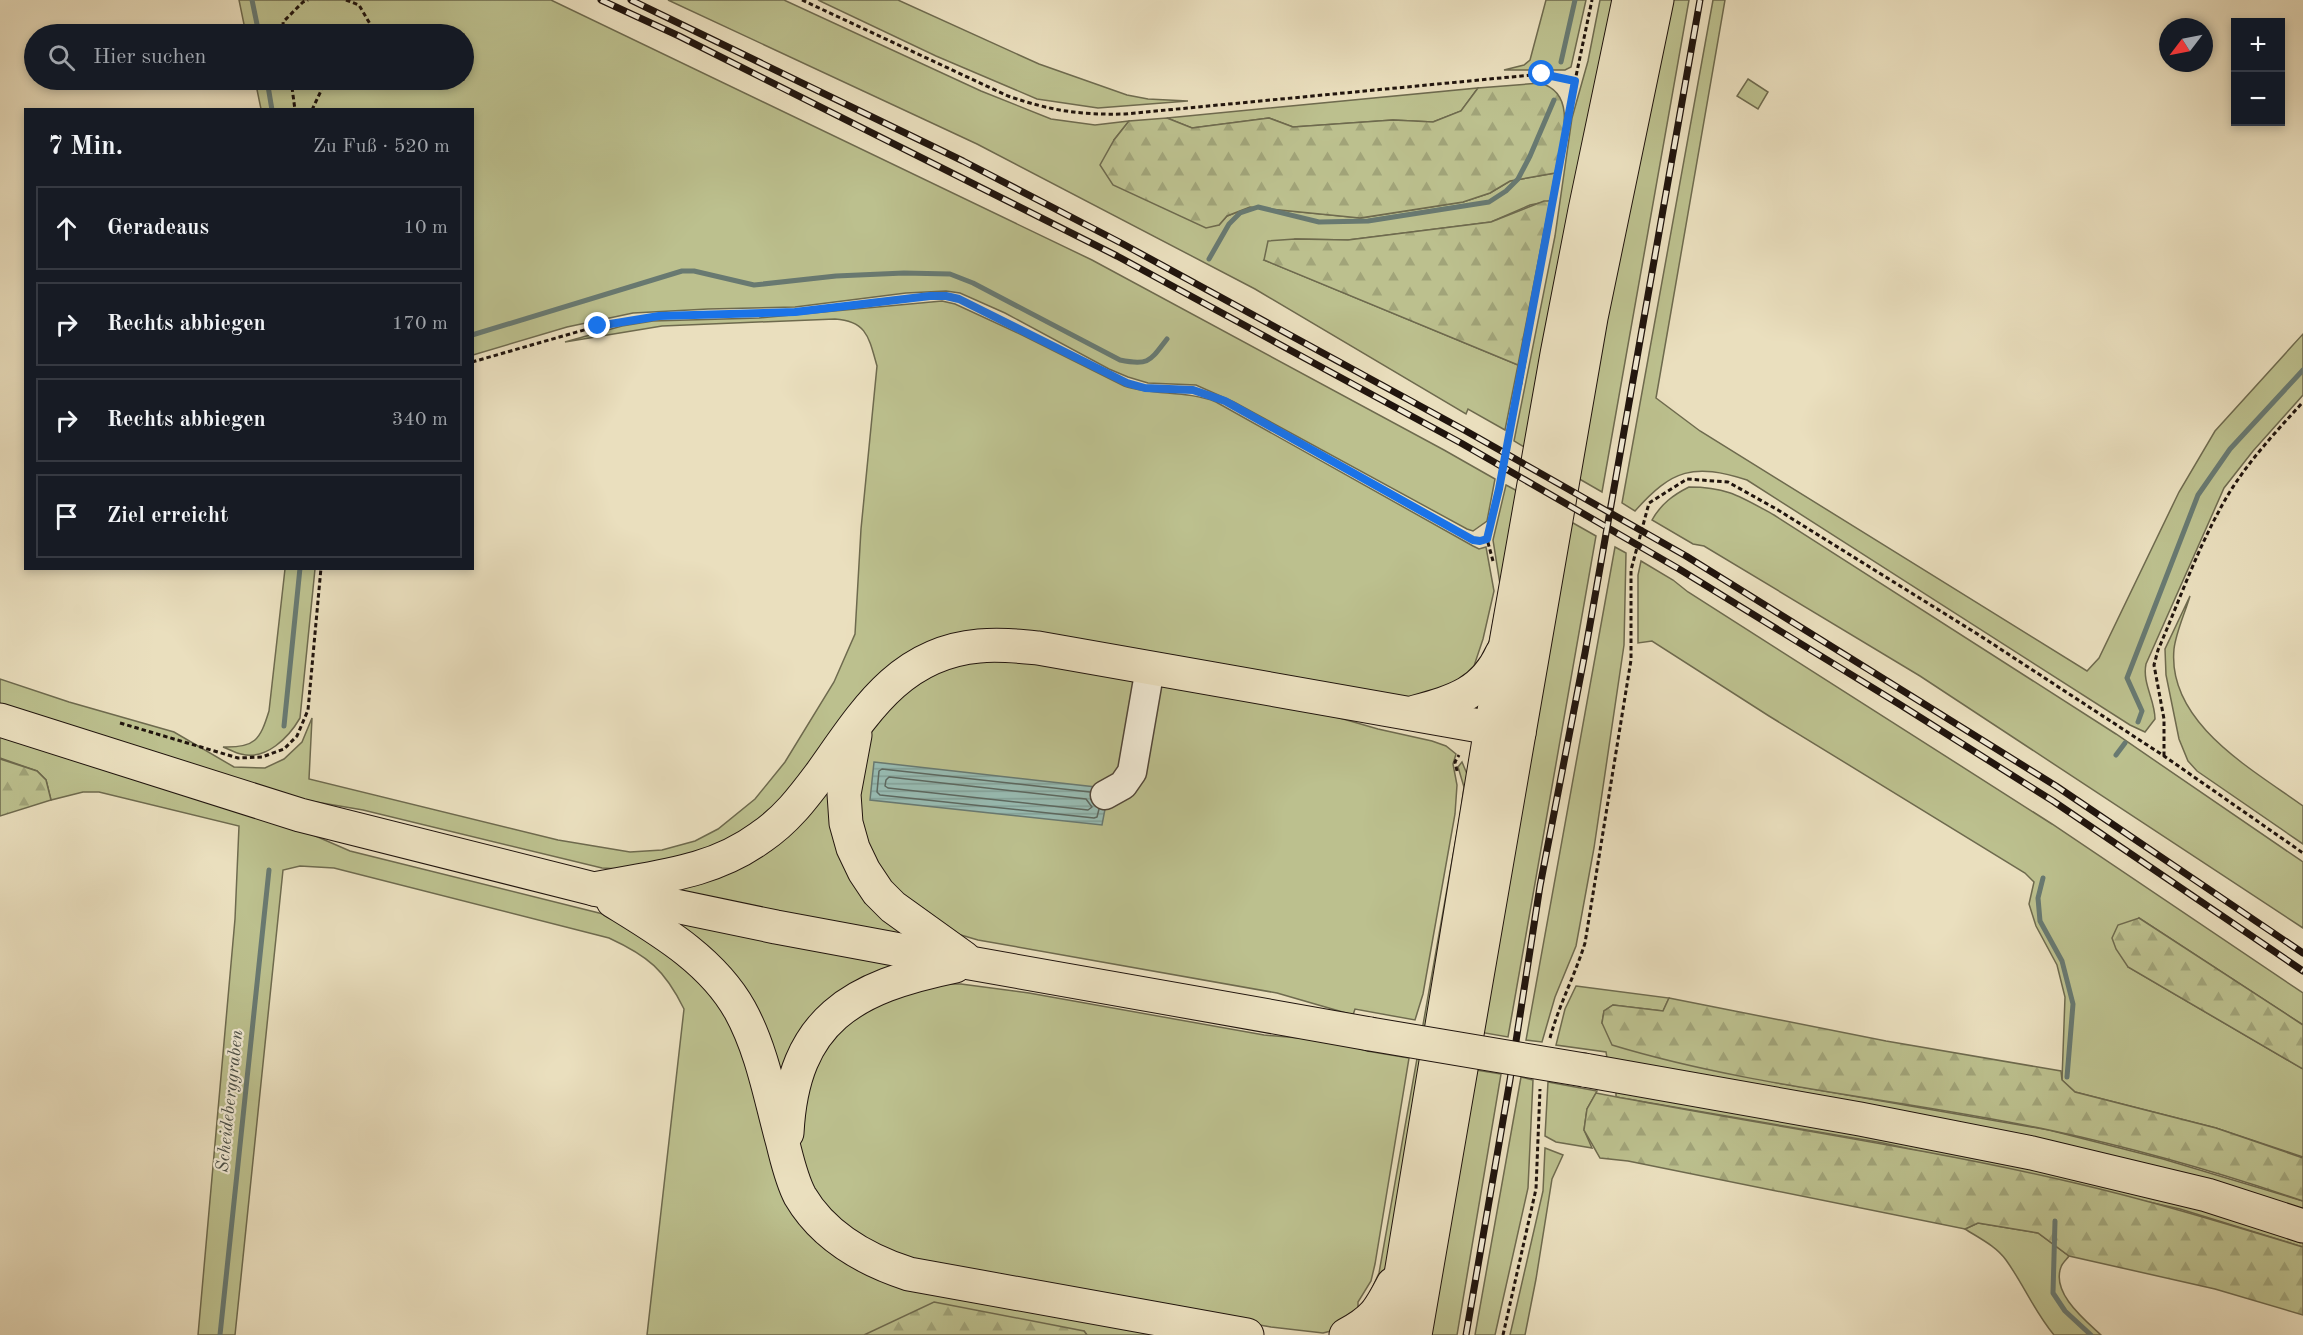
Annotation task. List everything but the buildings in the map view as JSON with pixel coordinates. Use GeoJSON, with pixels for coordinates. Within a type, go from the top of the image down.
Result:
{"type":"FeatureCollection","features":[{"type":"Feature","properties":{"kind":"main road"},"geometry":{"type":"LineString","coordinates":[[1415,1335],[1505,731],[1506,645],[1568,298],[1629,0]]}},
{"type":"Feature","properties":{"kind":"main road"},"geometry":{"type":"LineString","coordinates":[[1391,1335],[1401,1269],[1505,731],[1657,0]]}},
{"type":"Feature","properties":{"kind":"main road"},"geometry":{"type":"LineString","coordinates":[[594,889],[705,867],[734,855],[761,838],[799,805],[870,705],[886,688],[927,659],[951,651],[979,646],[1007,645],[1038,648],[1505,731]]}},
{"type":"Feature","properties":{"kind":"main road"},"geometry":{"type":"LineString","coordinates":[[1411,714],[1454,701],[1480,686],[1496,666],[1506,645]]}},
{"type":"Feature","properties":{"kind":"main road"},"geometry":{"type":"LineString","coordinates":[[0,720],[300,815],[594,889],[777,927],[970,963],[1860,1119],[2032,1153],[2207,1196],[2303,1226]]}},
{"type":"Feature","properties":{"kind":"main road"},"geometry":{"type":"LineString","coordinates":[[858,724],[844,794],[846,823],[853,848],[878,892],[893,907],[970,963]]}},
{"type":"Feature","properties":{"kind":"main road"},"geometry":{"type":"LineString","coordinates":[[594,889],[657,927],[696,957],[728,991],[740,1010],[760,1057],[786,1156],[800,1196],[824,1226],[861,1255],[909,1274],[1247,1335]]}},
{"type":"Feature","properties":{"kind":"main road"},"geometry":{"type":"LineString","coordinates":[[786,1156],[788,1106],[794,1078],[804,1053],[831,1017],[849,1003],[886,984],[912,975],[970,963]]}},
{"type":"Feature","properties":{"kind":"main road"},"geometry":{"type":"LineString","coordinates":[[1346,1335],[1369,1322],[1376,1315],[1401,1269]]}},
{"type":"Feature","properties":{"kind":"lane"},"geometry":{"type":"LineString","coordinates":[[1105,795],[1123,785],[1132,772],[1150,668]]}},
{"type":"Feature","properties":{"kind":"path"},"geometry":{"type":"LineString","coordinates":[[283,24],[303,2],[308,0]]}},
{"type":"Feature","properties":{"kind":"path"},"geometry":{"type":"LineString","coordinates":[[346,0],[359,5],[370,24]]}},
{"type":"Feature","properties":{"kind":"path"},"geometry":{"type":"LineString","coordinates":[[802,0],[1008,96],[1066,112],[1125,114],[1542,74],[1575,81]]}},
{"type":"Feature","properties":{"kind":"path"},"geometry":{"type":"LineString","coordinates":[[474,361],[598,326],[649,317],[795,312],[946,296],[959,299],[1127,383],[1145,388],[1193,390],[1225,401],[1473,540],[1487,539],[1499,489],[1592,0]]}},
{"type":"Feature","properties":{"kind":"path"},"geometry":{"type":"LineString","coordinates":[[292,90],[295,108]]}},
{"type":"Feature","properties":{"kind":"path"},"geometry":{"type":"LineString","coordinates":[[313,108],[321,90]]}},
{"type":"Feature","properties":{"kind":"path"},"geometry":{"type":"LineString","coordinates":[[2164,756],[2164,719],[2154,665],[2158,650],[2219,511],[2236,483],[2265,444],[2303,402]]}},
{"type":"Feature","properties":{"kind":"path"},"geometry":{"type":"LineString","coordinates":[[1548,1048],[1558,1009],[1578,968],[1585,943],[1631,660],[1631,570],[1649,503],[1688,479],[1728,482],[1768,504],[1979,635],[2164,756],[2303,853]]}},
{"type":"Feature","properties":{"kind":"path"},"geometry":{"type":"LineString","coordinates":[[120,723],[238,758],[262,757],[284,749],[297,736],[308,710],[321,570]]}},
{"type":"Feature","properties":{"kind":"path"},"geometry":{"type":"LineString","coordinates":[[1503,1335],[1536,1189],[1538,1119],[1542,1080]]}},
{"type":"Feature","properties":{"kind":"green space"},"geometry":{"type":"Polygon","coordinates":[[[239,0],[551,0],[1092,260],[1444,450],[1495,479],[1487,521],[1473,531],[1467,529],[1234,402],[1196,385],[1148,383],[1128,377],[1005,313],[960,293],[946,291],[906,293],[795,307],[633,313],[567,327],[474,355],[474,108],[261,108],[257,90],[474,90],[474,24],[244,24],[239,0]]]}},
{"type":"Feature","properties":{"kind":"green space"},"geometry":{"type":"Polygon","coordinates":[[[668,0],[784,0],[981,91],[1051,119],[1095,125],[1129,121],[1114,140],[1219,225],[1227,216],[1250,207],[1361,218],[1463,202],[1490,193],[1510,181],[1555,173],[1550,201],[1530,205],[1491,222],[1348,240],[1295,239],[1264,260],[1518,365],[1505,430],[1468,409],[1466,414],[1255,289],[977,144],[668,0]]]}},
{"type":"Feature","properties":{"kind":"green space"},"geometry":{"type":"Polygon","coordinates":[[[818,0],[898,0],[1039,64],[1127,95],[1148,99],[1188,101],[1098,108],[1037,99],[936,56],[818,0]]]}},
{"type":"Feature","properties":{"kind":"green space"},"geometry":{"type":"Polygon","coordinates":[[[1546,0],[1586,0],[1571,67],[1565,70],[1504,70],[1524,65],[1530,60],[1546,0]]]}},
{"type":"Feature","properties":{"kind":"green space"},"geometry":{"type":"Polygon","coordinates":[[[1600,0],[1616,0],[1529,450],[1514,441],[1555,236],[1572,118],[1588,61],[1600,0]]]}},
{"type":"Feature","properties":{"kind":"green space"},"geometry":{"type":"Polygon","coordinates":[[[1670,0],[1689,0],[1602,492],[1576,477],[1670,0]]]}},
{"type":"Feature","properties":{"kind":"green space"},"geometry":{"type":"Polygon","coordinates":[[[1713,0],[1725,0],[1656,398],[1700,431],[2087,671],[2099,658],[2179,492],[2215,431],[2303,334],[2303,395],[2253,451],[2224,488],[2146,664],[2146,678],[2155,719],[2145,732],[2130,725],[1747,480],[1712,472],[1685,473],[1661,486],[1635,511],[1622,503],[1713,0]]]}},
{"type":"Feature","properties":{"kind":"green space"},"geometry":{"type":"Polygon","coordinates":[[[1748,79],[1768,92],[1758,109],[1737,96],[1748,79]]]}},
{"type":"Feature","properties":{"kind":"green space"},"geometry":{"type":"Polygon","coordinates":[[[1540,83],[1552,89],[1560,98],[1564,109],[1563,135],[1555,173],[1510,181],[1490,193],[1463,202],[1360,218],[1250,207],[1227,216],[1219,225],[1206,228],[1113,185],[1100,165],[1114,140],[1129,121],[1167,118],[1192,128],[1269,118],[1293,127],[1393,120],[1433,122],[1461,111],[1478,88],[1540,83]]]}},
{"type":"Feature","properties":{"kind":"green space"},"geometry":{"type":"Polygon","coordinates":[[[1478,88],[1461,111],[1433,122],[1393,120],[1293,127],[1269,118],[1192,128],[1167,118],[1478,88]]]}},
{"type":"Feature","properties":{"kind":"green space"},"geometry":{"type":"Polygon","coordinates":[[[1544,201],[1550,201],[1518,365],[1264,260],[1268,241],[1348,240],[1491,222],[1544,201]]]}},
{"type":"Feature","properties":{"kind":"green space"},"geometry":{"type":"Polygon","coordinates":[[[942,301],[955,304],[1022,335],[1124,386],[1205,398],[1216,402],[1473,546],[1479,549],[1486,547],[1494,591],[1483,639],[1471,675],[1436,697],[1397,697],[976,634],[821,760],[735,846],[620,869],[602,868],[363,810],[281,796],[0,708],[0,679],[69,702],[174,732],[234,767],[265,768],[284,759],[302,742],[312,718],[309,779],[558,840],[630,852],[662,850],[695,841],[718,829],[755,799],[785,762],[834,682],[855,634],[861,529],[877,366],[869,339],[860,327],[846,320],[835,319],[662,326],[565,342],[622,326],[653,321],[759,318],[942,301]]]}},
{"type":"Feature","properties":{"kind":"green space"},"geometry":{"type":"Polygon","coordinates":[[[1506,485],[1521,493],[1496,641],[1482,664],[1490,639],[1500,584],[1493,540],[1506,485]]]}},
{"type":"Feature","properties":{"kind":"green space"},"geometry":{"type":"Polygon","coordinates":[[[1689,487],[1724,491],[1743,498],[1774,515],[2116,734],[2303,862],[2303,928],[1920,676],[1704,546],[1693,544],[1652,520],[1668,500],[1689,487]]]}},
{"type":"Feature","properties":{"kind":"green space"},"geometry":{"type":"Polygon","coordinates":[[[1566,519],[1596,536],[1508,1037],[1479,1032],[1566,519]]]}},
{"type":"Feature","properties":{"kind":"green space"},"geometry":{"type":"Polygon","coordinates":[[[1615,547],[1626,553],[1624,645],[1594,848],[1576,946],[1555,997],[1542,1042],[1526,1040],[1615,547]]]}},
{"type":"Feature","properties":{"kind":"green space"},"geometry":{"type":"Polygon","coordinates":[[[1641,561],[2052,824],[2303,993],[2303,1025],[2139,918],[2128,967],[2303,1069],[2303,1157],[2216,1128],[2075,1092],[2062,1080],[2065,997],[2057,965],[2036,926],[2029,904],[2034,882],[2025,873],[1769,716],[1652,641],[1638,643],[1638,575],[1641,561]]]}},
{"type":"Feature","properties":{"kind":"green space"},"geometry":{"type":"Polygon","coordinates":[[[285,570],[315,570],[300,718],[290,733],[268,751],[250,755],[223,747],[242,746],[255,740],[263,729],[269,711],[285,570]]]}},
{"type":"Feature","properties":{"kind":"green space"},"geometry":{"type":"Polygon","coordinates":[[[2190,596],[2174,649],[2175,675],[2184,700],[2198,721],[2238,760],[2303,806],[2303,844],[2197,771],[2188,761],[2179,739],[2166,675],[2165,649],[2190,596]]]}},
{"type":"Feature","properties":{"kind":"green space"},"geometry":{"type":"Polygon","coordinates":[[[988,658],[1134,676],[1160,686],[1169,683],[1298,706],[1378,729],[1432,741],[1446,746],[1456,754],[1453,764],[1457,785],[1455,814],[1423,994],[1415,1020],[1355,1009],[1353,1015],[1277,993],[978,940],[954,933],[894,896],[855,824],[867,737],[890,703],[943,668],[988,658]]]}},
{"type":"Feature","properties":{"kind":"green space"},"geometry":{"type":"Polygon","coordinates":[[[0,732],[297,828],[350,851],[603,914],[654,935],[733,1015],[808,1229],[1184,1335],[1087,1335],[1084,1331],[1052,1335],[647,1335],[684,1009],[670,984],[645,958],[609,938],[334,868],[300,866],[283,870],[235,1335],[198,1335],[235,919],[239,826],[99,792],[83,792],[51,800],[46,780],[37,771],[0,758],[0,732]]]}},
{"type":"Feature","properties":{"kind":"green space"},"geometry":{"type":"Polygon","coordinates":[[[0,759],[37,771],[46,780],[51,800],[0,816],[0,759]]]}},
{"type":"Feature","properties":{"kind":"green space"},"geometry":{"type":"Polygon","coordinates":[[[1462,762],[1470,781],[1466,818],[1384,1278],[1377,1296],[1365,1312],[1364,1306],[1379,1273],[1460,816],[1464,787],[1458,767],[1462,762]]]}},
{"type":"Feature","properties":{"kind":"green space"},"geometry":{"type":"Polygon","coordinates":[[[830,776],[837,811],[935,943],[646,886],[662,886],[830,776]]]}},
{"type":"Feature","properties":{"kind":"green space"},"geometry":{"type":"Polygon","coordinates":[[[653,914],[927,966],[907,969],[784,1086],[653,914]]]}},
{"type":"Feature","properties":{"kind":"green space"},"geometry":{"type":"Polygon","coordinates":[[[2139,918],[2303,1025],[2303,1069],[2128,967],[2116,949],[2112,938],[2118,925],[2139,918]]]}},
{"type":"Feature","properties":{"kind":"green space"},"geometry":{"type":"Polygon","coordinates":[[[936,984],[961,984],[1029,993],[1264,1035],[1334,1041],[1367,1051],[1409,1058],[1375,1264],[1371,1281],[1358,1302],[1358,1316],[1339,1329],[1323,1333],[1271,1327],[956,1272],[912,1262],[845,1229],[809,1184],[797,1141],[801,1085],[846,1015],[936,984]]]}},
{"type":"Feature","properties":{"kind":"green space"},"geometry":{"type":"Polygon","coordinates":[[[1576,986],[1669,998],[1663,1011],[1613,1005],[1604,1011],[1602,1023],[1773,1082],[2049,1130],[2163,1159],[2303,1201],[2303,1211],[1607,1058],[1606,1052],[1556,1045],[1565,1009],[1576,986]]]}},
{"type":"Feature","properties":{"kind":"green space"},"geometry":{"type":"Polygon","coordinates":[[[1669,998],[1886,1041],[2061,1071],[2062,1080],[2075,1092],[2216,1128],[2303,1158],[2303,1201],[2177,1162],[2081,1137],[1994,1119],[1774,1083],[1666,1060],[1612,1045],[1602,1023],[1604,1011],[1613,1005],[1663,1011],[1669,998]]]}},
{"type":"Feature","properties":{"kind":"green space"},"geometry":{"type":"Polygon","coordinates":[[[1470,1069],[1501,1074],[1457,1335],[1425,1335],[1470,1069]]]}},
{"type":"Feature","properties":{"kind":"green space"},"geometry":{"type":"Polygon","coordinates":[[[1521,1077],[1533,1080],[1528,1188],[1495,1335],[1475,1335],[1521,1077]]]}},
{"type":"Feature","properties":{"kind":"green space"},"geometry":{"type":"Polygon","coordinates":[[[1548,1082],[1597,1091],[1587,1109],[1584,1130],[1592,1148],[1556,1142],[1545,1136],[1548,1082]]]}},
{"type":"Feature","properties":{"kind":"green space"},"geometry":{"type":"Polygon","coordinates":[[[1616,1089],[2072,1173],[2303,1238],[2303,1247],[2180,1209],[1883,1143],[1616,1097],[1616,1089]]]}},
{"type":"Feature","properties":{"kind":"green space"},"geometry":{"type":"Polygon","coordinates":[[[1596,1093],[1896,1146],[2016,1170],[2132,1197],[2303,1247],[2303,1315],[2215,1289],[2069,1256],[2038,1233],[1978,1223],[1965,1229],[1628,1161],[1600,1158],[1584,1130],[1587,1109],[1596,1093]]]}},
{"type":"Feature","properties":{"kind":"green space"},"geometry":{"type":"Polygon","coordinates":[[[1545,1148],[1563,1155],[1552,1179],[1525,1335],[1510,1335],[1543,1191],[1545,1148]]]}},
{"type":"Feature","properties":{"kind":"green space"},"geometry":{"type":"Polygon","coordinates":[[[1978,1223],[2038,1233],[2069,1256],[2061,1267],[2059,1277],[2065,1296],[2101,1335],[2054,1335],[2002,1255],[1965,1229],[1978,1223]]]}},
{"type":"Feature","properties":{"kind":"green space"},"geometry":{"type":"Polygon","coordinates":[[[934,1302],[1084,1331],[1087,1335],[864,1335],[934,1302]]]}},
{"type":"Feature","properties":{"kind":"water"},"geometry":{"type":"Polygon","coordinates":[[[874,762],[1096,787],[1106,804],[1102,825],[870,800],[874,762]]]}},
{"type":"Feature","properties":{"kind":"waterway","name":"Scheideberggraben"},"geometry":{"type":"LineString","coordinates":[[252,0],[257,24]]}},
{"type":"Feature","properties":{"kind":"waterway"},"geometry":{"type":"LineString","coordinates":[[1561,62],[1575,0]]}},
{"type":"Feature","properties":{"kind":"waterway","name":"Scheideberggraben"},"geometry":{"type":"LineString","coordinates":[[269,90],[272,108]]}},
{"type":"Feature","properties":{"kind":"waterway"},"geometry":{"type":"LineString","coordinates":[[1209,259],[1229,224],[1240,213],[1258,207],[1319,222],[1368,221],[1489,202],[1506,191],[1518,179],[1554,100]]}},
{"type":"Feature","properties":{"kind":"waterway"},"geometry":{"type":"LineString","coordinates":[[474,334],[682,271],[694,271],[754,285],[836,276],[904,273],[950,274],[973,283],[1120,360],[1137,362],[1148,360],[1167,339]]}},
{"type":"Feature","properties":{"kind":"waterway"},"geometry":{"type":"LineString","coordinates":[[2138,722],[2142,711],[2127,678],[2198,495],[2230,449],[2303,370]]}},
{"type":"Feature","properties":{"kind":"waterway","name":"Scheideberggraben"},"geometry":{"type":"LineString","coordinates":[[284,726],[300,570]]}},
{"type":"Feature","properties":{"kind":"waterway"},"geometry":{"type":"LineString","coordinates":[[2116,755],[2125,743]]}},
{"type":"Feature","properties":{"kind":"waterway","name":"Scheideberggraben"},"geometry":{"type":"LineString","coordinates":[[220,1335],[269,870]]}},
{"type":"Feature","properties":{"kind":"waterway"},"geometry":{"type":"LineString","coordinates":[[2043,878],[2038,898],[2040,921],[2062,961],[2073,1004],[2067,1077]]}},
{"type":"Feature","properties":{"kind":"waterway"},"geometry":{"type":"LineString","coordinates":[[2055,1221],[2053,1293],[2065,1311],[2091,1335]]}},
{"type":"Feature","properties":{"kind":"railway"},"geometry":{"type":"LineString","coordinates":[[601,0],[679,36],[1117,256],[1461,443],[1679,569],[1899,704],[2053,801],[2303,971]]}},
{"type":"Feature","properties":{"kind":"railway"},"geometry":{"type":"LineString","coordinates":[[631,0],[963,161],[1123,244],[1466,431],[1686,556],[2056,786],[2303,953]]}},
{"type":"Feature","properties":{"kind":"railway"},"geometry":{"type":"LineString","coordinates":[[1466,1335],[1510,1080],[1540,886],[1585,653],[1700,0]]}},
{"type":"Feature","properties":{"kind":"route"},"geometry":{"type":"LineString","coordinates":[[598,326],[659,316],[795,312],[930,296],[959,299],[1127,383],[1145,388],[1193,390],[1225,401],[1473,540],[1480,541],[1487,539],[1521,383],[1575,81],[1542,74]]}}]}
